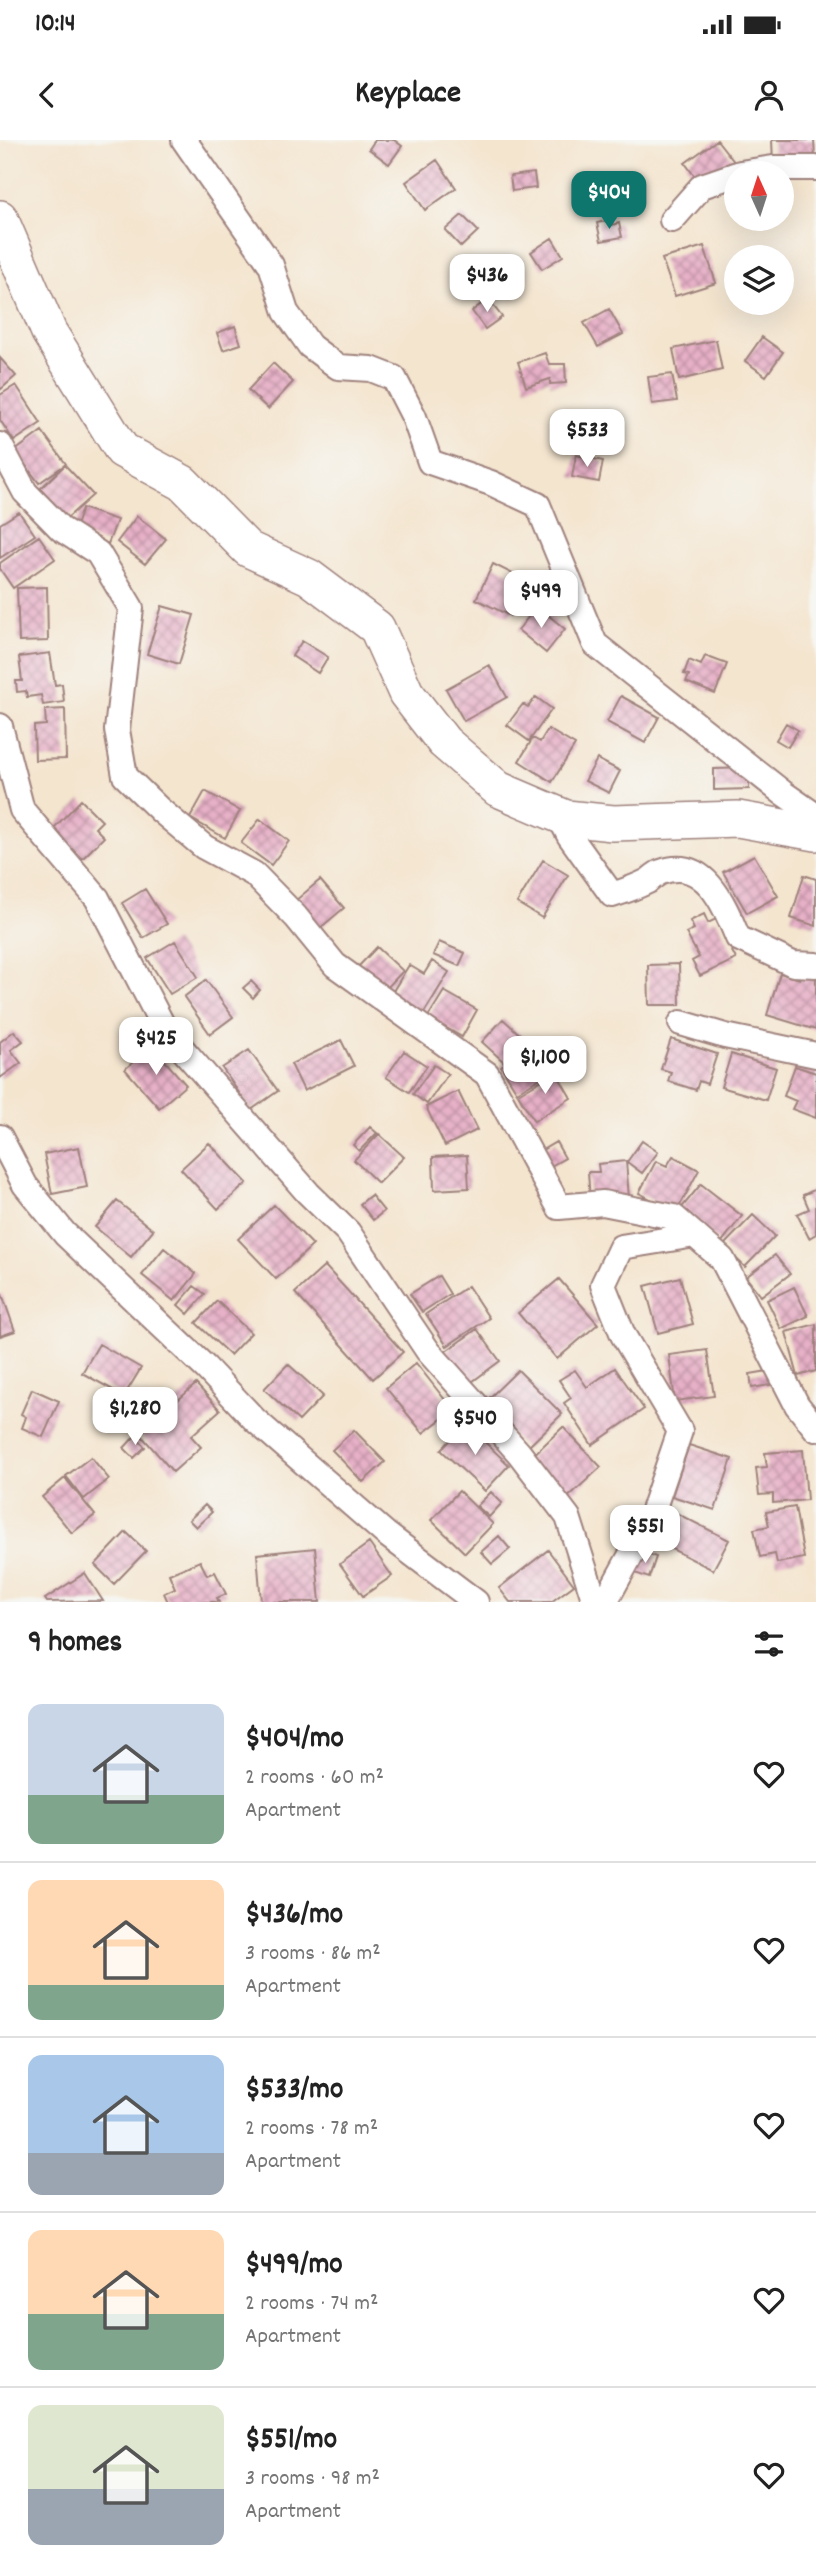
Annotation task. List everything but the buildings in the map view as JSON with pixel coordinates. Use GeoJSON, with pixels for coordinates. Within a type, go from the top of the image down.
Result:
{"type":"FeatureCollection","features":[{"type":"Feature","properties":{"kind":"street"},"geometry":{"type":"LineString","coordinates":[[184,140],[271,265],[286,312],[310,346],[338,367],[371,369],[394,378],[414,417],[430,462],[491,483],[538,505],[595,643],[783,793],[816,816]]}},
{"type":"Feature","properties":{"kind":"street"},"geometry":{"type":"LineString","coordinates":[[794,168],[816,168]]}},
{"type":"Feature","properties":{"kind":"street"},"geometry":{"type":"LineString","coordinates":[[672,220],[702,186],[724,179]]}},
{"type":"Feature","properties":{"kind":"street"},"geometry":{"type":"LineString","coordinates":[[0,218],[49,332],[122,450],[183,483],[247,549],[309,577],[377,628],[406,693],[444,742],[498,789],[566,818],[612,823],[738,819],[816,833]]}},
{"type":"Feature","properties":{"kind":"street"},"geometry":{"type":"LineString","coordinates":[[0,445],[25,492],[61,529],[98,553],[131,608],[117,730],[125,776],[204,847],[254,874],[296,917],[335,965],[487,1074],[559,1207],[603,1203],[674,1217],[722,1259],[797,1405],[816,1429]]}},
{"type":"Feature","properties":{"kind":"street"},"geometry":{"type":"LineString","coordinates":[[0,726],[22,810],[97,898],[164,1028],[308,1193],[348,1232],[428,1351],[519,1453],[568,1517],[595,1602]]}},
{"type":"Feature","properties":{"kind":"street"},"geometry":{"type":"LineString","coordinates":[[558,814],[569,835],[612,895],[628,891],[660,872],[680,869],[700,877],[715,888],[738,938],[793,964],[816,965]]}},
{"type":"Feature","properties":{"kind":"street"},"geometry":{"type":"LineString","coordinates":[[681,1023],[725,1036],[816,1055]]}},
{"type":"Feature","properties":{"kind":"street"},"geometry":{"type":"LineString","coordinates":[[0,1137],[25,1185],[65,1234],[206,1368],[255,1420],[386,1534],[476,1602]]}},
{"type":"Feature","properties":{"kind":"street"},"geometry":{"type":"LineString","coordinates":[[605,1602],[649,1522],[680,1431],[623,1335],[603,1285],[621,1247],[695,1236]]}}]}
